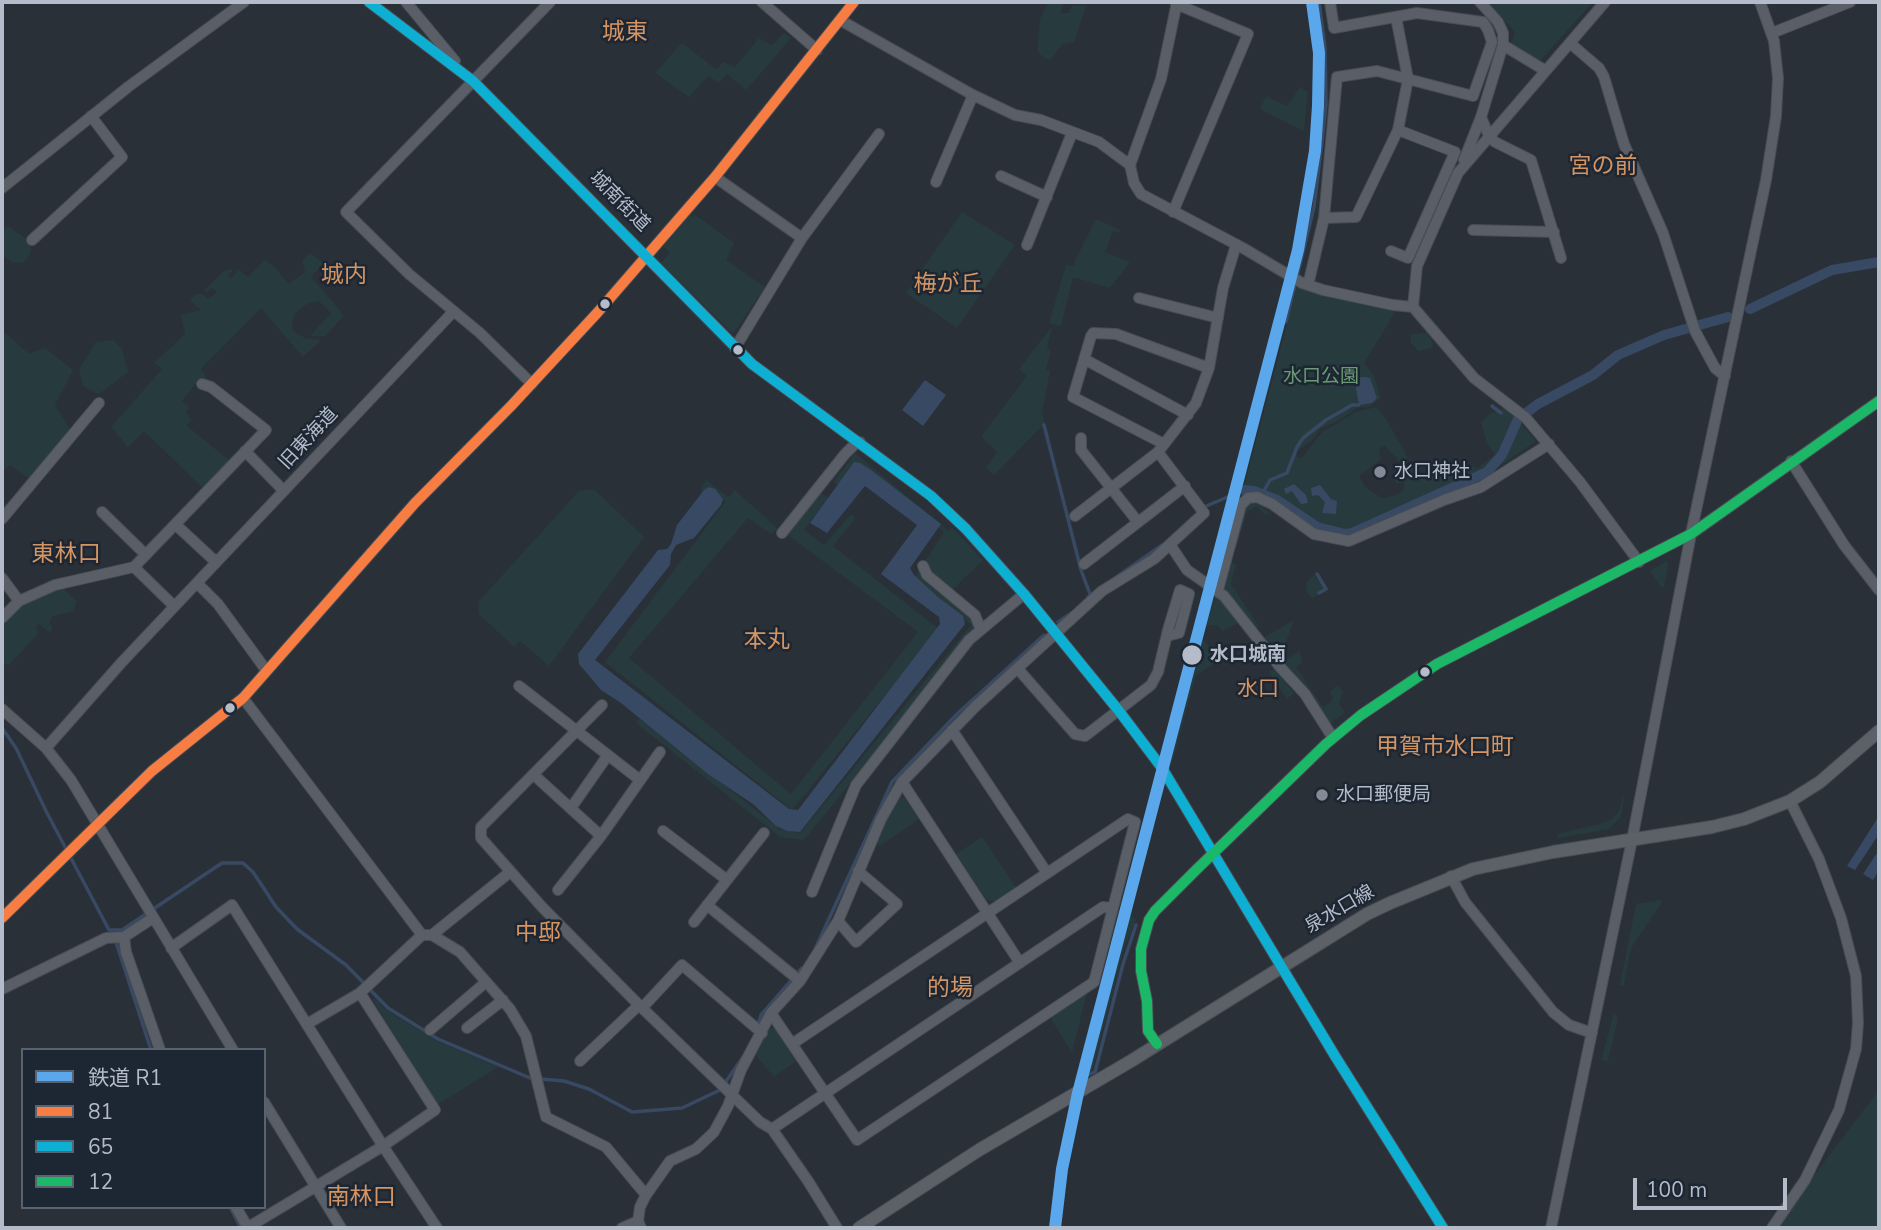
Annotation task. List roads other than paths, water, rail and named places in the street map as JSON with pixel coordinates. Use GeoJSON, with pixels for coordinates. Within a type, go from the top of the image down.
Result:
{"type":"FeatureCollection","features":[{"type":"Feature","properties":{"kind":"main road","name":"泉水口線"},"geometry":{"type":"LineString","coordinates":[[859,1228],[940,1174],[1367,914],[1451,876],[1473,869],[1553,852],[1712,827],[1744,819],[1790,801],[1834,772],[1879,731]]}},
{"type":"Feature","properties":{"kind":"street"},"geometry":{"type":"LineString","coordinates":[[2,188],[128,87],[244,2]]}},
{"type":"Feature","properties":{"kind":"street","name":"城南街道"},"geometry":{"type":"LineString","coordinates":[[369,2],[460,69],[735,348],[771,379],[902,472],[947,511],[1024,594],[1163,768],[1443,1228]]}},
{"type":"Feature","properties":{"kind":"street"},"geometry":{"type":"LineString","coordinates":[[532,384],[480,333],[409,274],[346,212],[550,2]]}},
{"type":"Feature","properties":{"kind":"street"},"geometry":{"type":"LineString","coordinates":[[762,2],[817,50]]}},
{"type":"Feature","properties":{"kind":"street"},"geometry":{"type":"LineString","coordinates":[[2,918],[152,771],[243,698],[415,503],[532,384],[647,256],[715,177],[854,2]]}},
{"type":"Feature","properties":{"kind":"street"},"geometry":{"type":"LineString","coordinates":[[1301,282],[1324,218],[1337,77],[1377,71],[1473,96],[1492,41],[1483,22],[1417,13],[1334,27],[1329,2]]}},
{"type":"Feature","properties":{"kind":"street"},"geometry":{"type":"LineString","coordinates":[[1413,307],[1417,266],[1481,117],[1503,45],[1503,33],[1498,22],[1480,2]]}},
{"type":"Feature","properties":{"kind":"street"},"geometry":{"type":"LineString","coordinates":[[1458,173],[1605,2]]}},
{"type":"Feature","properties":{"kind":"street"},"geometry":{"type":"LineString","coordinates":[[1551,1228],[1632,840],[1691,534],[1766,180],[1776,116],[1778,78],[1772,33],[1760,2]]}},
{"type":"Feature","properties":{"kind":"street"},"geometry":{"type":"LineString","coordinates":[[1772,33],[1850,2]]}},
{"type":"Feature","properties":{"kind":"street"},"geometry":{"type":"LineString","coordinates":[[1172,212],[1248,34],[1176,3],[1161,79],[1130,165],[1140,194],[1172,212],[1236,245],[1301,282],[1393,305],[1413,307],[1474,378],[1522,413],[1588,492],[1639,562]]}},
{"type":"Feature","properties":{"kind":"street"},"geometry":{"type":"LineString","coordinates":[[412,4],[460,69]]}},
{"type":"Feature","properties":{"kind":"street"},"geometry":{"type":"LineString","coordinates":[[1324,218],[1356,217],[1398,130],[1408,79],[1396,17]]}},
{"type":"Feature","properties":{"kind":"street"},"geometry":{"type":"LineString","coordinates":[[840,20],[973,95],[1015,115],[1041,120],[1099,142],[1130,165]]}},
{"type":"Feature","properties":{"kind":"street"},"geometry":{"type":"LineString","coordinates":[[1570,43],[1599,68],[1604,77],[1624,144],[1663,233],[1694,326],[1714,368],[1725,376]]}},
{"type":"Feature","properties":{"kind":"street"},"geometry":{"type":"LineString","coordinates":[[1503,45],[1546,71]]}},
{"type":"Feature","properties":{"kind":"street"},"geometry":{"type":"LineString","coordinates":[[936,182],[973,95]]}},
{"type":"Feature","properties":{"kind":"street"},"geometry":{"type":"LineString","coordinates":[[32,240],[122,157],[91,116]]}},
{"type":"Feature","properties":{"kind":"street"},"geometry":{"type":"LineString","coordinates":[[1481,117],[1489,136],[1531,160],[1561,258]]}},
{"type":"Feature","properties":{"kind":"street"},"geometry":{"type":"LineString","coordinates":[[1391,251],[1408,258],[1455,152],[1398,130]]}},
{"type":"Feature","properties":{"kind":"street"},"geometry":{"type":"LineString","coordinates":[[1027,245],[1072,133]]}},
{"type":"Feature","properties":{"kind":"street"},"geometry":{"type":"LineString","coordinates":[[735,348],[802,238],[879,134]]}},
{"type":"Feature","properties":{"kind":"street"},"geometry":{"type":"LineString","coordinates":[[1001,176],[1047,197]]}},
{"type":"Feature","properties":{"kind":"street"},"geometry":{"type":"LineString","coordinates":[[715,177],[802,238]]}},
{"type":"Feature","properties":{"kind":"street"},"geometry":{"type":"LineString","coordinates":[[1473,230],[1553,232]]}},
{"type":"Feature","properties":{"kind":"street"},"geometry":{"type":"LineString","coordinates":[[1075,516],[1161,448],[1196,403],[1209,368],[1223,288],[1236,245]]}},
{"type":"Feature","properties":{"kind":"street"},"geometry":{"type":"LineString","coordinates":[[1139,298],[1219,318]]}},
{"type":"Feature","properties":{"kind":"street","name":"旧東海道"},"geometry":{"type":"LineString","coordinates":[[46,748],[101,684],[453,312]]}},
{"type":"Feature","properties":{"kind":"street"},"geometry":{"type":"LineString","coordinates":[[622,1228],[640,1224],[640,1207],[670,1160],[696,1149],[709,1138],[728,1106],[731,1092],[771,1013],[800,981],[838,921],[858,871],[895,791],[902,782],[952,730],[1102,591],[1137,571],[1171,546],[1202,509],[1161,448],[1073,397],[1093,333],[1116,334],[1209,368]]}},
{"type":"Feature","properties":{"kind":"street"},"geometry":{"type":"LineString","coordinates":[[1084,359],[1188,415]]}},
{"type":"Feature","properties":{"kind":"street"},"geometry":{"type":"LineString","coordinates":[[2,618],[19,601],[66,581],[134,567],[266,430],[211,387],[202,384]]}},
{"type":"Feature","properties":{"kind":"street"},"geometry":{"type":"LineString","coordinates":[[1157,1044],[1148,1031],[1147,1001],[1141,971],[1141,948],[1145,931],[1155,911],[1333,738],[1361,715],[1437,664],[1691,534],[1879,401]]}},
{"type":"Feature","properties":{"kind":"street"},"geometry":{"type":"LineString","coordinates":[[2,519],[99,403]]}},
{"type":"Feature","properties":{"kind":"street"},"geometry":{"type":"LineString","coordinates":[[1081,438],[1081,450],[1138,522]]}},
{"type":"Feature","properties":{"kind":"street"},"geometry":{"type":"LineString","coordinates":[[782,533],[845,454],[860,442]]}},
{"type":"Feature","properties":{"kind":"street"},"geometry":{"type":"LineString","coordinates":[[1218,590],[1241,505],[1248,498],[1257,497],[1272,504],[1314,534],[1349,541],[1481,487],[1549,444]]}},
{"type":"Feature","properties":{"kind":"street"},"geometry":{"type":"LineString","coordinates":[[245,451],[284,491]]}},
{"type":"Feature","properties":{"kind":"street"},"geometry":{"type":"LineString","coordinates":[[1791,461],[1844,545],[1879,590]]}},
{"type":"Feature","properties":{"kind":"street"},"geometry":{"type":"LineString","coordinates":[[1084,564],[1185,486]]}},
{"type":"Feature","properties":{"kind":"street"},"geometry":{"type":"LineString","coordinates":[[102,512],[146,555]]}},
{"type":"Feature","properties":{"kind":"street"},"geometry":{"type":"LineString","coordinates":[[176,525],[216,562]]}},
{"type":"Feature","properties":{"kind":"street"},"geometry":{"type":"LineString","coordinates":[[1171,546],[1187,570],[1210,588],[1218,590],[1305,694],[1333,738]]}},
{"type":"Feature","properties":{"kind":"street"},"geometry":{"type":"LineString","coordinates":[[923,566],[927,575],[975,615],[981,630]]}},
{"type":"Feature","properties":{"kind":"street"},"geometry":{"type":"LineString","coordinates":[[134,567],[174,606]]}},
{"type":"Feature","properties":{"kind":"street"},"geometry":{"type":"LineString","coordinates":[[2,578],[19,601]]}},
{"type":"Feature","properties":{"kind":"street"},"geometry":{"type":"LineString","coordinates":[[197,583],[218,604],[266,670]]}},
{"type":"Feature","properties":{"kind":"street"},"geometry":{"type":"LineString","coordinates":[[811,892],[856,785],[969,640],[1024,594]]}},
{"type":"Feature","properties":{"kind":"street"},"geometry":{"type":"LineString","coordinates":[[1018,670],[1075,734],[1085,736],[1152,685],[1167,636]]}},
{"type":"Feature","properties":{"kind":"street"},"geometry":{"type":"LineString","coordinates":[[519,686],[640,780]]}},
{"type":"Feature","properties":{"kind":"street"},"geometry":{"type":"LineString","coordinates":[[243,698],[427,935],[460,952],[510,1009],[526,1036],[545,1117],[606,1147],[646,1195]]}},
{"type":"Feature","properties":{"kind":"street"},"geometry":{"type":"LineString","coordinates":[[602,705],[481,827],[481,838],[509,872],[640,1006],[760,1122],[772,1129],[837,1228]]}},
{"type":"Feature","properties":{"kind":"street"},"geometry":{"type":"LineString","coordinates":[[2,709],[46,748],[71,780],[232,1048]]}},
{"type":"Feature","properties":{"kind":"street"},"geometry":{"type":"LineString","coordinates":[[952,730],[1046,873]]}},
{"type":"Feature","properties":{"kind":"street"},"geometry":{"type":"LineString","coordinates":[[558,890],[601,836],[660,752]]}},
{"type":"Feature","properties":{"kind":"street"},"geometry":{"type":"LineString","coordinates":[[571,808],[608,755]]}},
{"type":"Feature","properties":{"kind":"street"},"geometry":{"type":"LineString","coordinates":[[534,775],[601,836]]}},
{"type":"Feature","properties":{"kind":"street"},"geometry":{"type":"LineString","coordinates":[[902,782],[1020,963]]}},
{"type":"Feature","properties":{"kind":"street"},"geometry":{"type":"LineString","coordinates":[[1772,1228],[1805,1180],[1839,1110],[1851,1074],[1858,1023],[1856,976],[1840,918],[1819,859],[1790,801]]}},
{"type":"Feature","properties":{"kind":"street"},"geometry":{"type":"LineString","coordinates":[[771,1013],[857,1140],[1094,982],[1135,822],[1128,819],[792,1044]]}},
{"type":"Feature","properties":{"kind":"street"},"geometry":{"type":"LineString","coordinates":[[663,831],[727,880]]}},
{"type":"Feature","properties":{"kind":"street"},"geometry":{"type":"LineString","coordinates":[[694,922],[764,833]]}},
{"type":"Feature","properties":{"kind":"street"},"geometry":{"type":"LineString","coordinates":[[838,921],[856,942],[897,904],[858,871]]}},
{"type":"Feature","properties":{"kind":"street"},"geometry":{"type":"LineString","coordinates":[[307,1024],[360,993],[427,935],[509,872]]}},
{"type":"Feature","properties":{"kind":"street"},"geometry":{"type":"LineString","coordinates":[[1451,876],[1465,902],[1553,1012],[1569,1025],[1592,1033]]}},
{"type":"Feature","properties":{"kind":"street"},"geometry":{"type":"LineString","coordinates":[[171,948],[232,905],[437,1228]]}},
{"type":"Feature","properties":{"kind":"street"},"geometry":{"type":"LineString","coordinates":[[707,905],[800,981]]}},
{"type":"Feature","properties":{"kind":"street"},"geometry":{"type":"LineString","coordinates":[[772,1129],[1103,907],[1113,908]]}},
{"type":"Feature","properties":{"kind":"street"},"geometry":{"type":"LineString","coordinates":[[2,989],[106,938],[124,937],[153,918]]}},
{"type":"Feature","properties":{"kind":"street"},"geometry":{"type":"LineString","coordinates":[[124,937],[126,952],[159,1048]]}},
{"type":"Feature","properties":{"kind":"street"},"geometry":{"type":"LineString","coordinates":[[580,1061],[682,965],[762,1033]]}},
{"type":"Feature","properties":{"kind":"street"},"geometry":{"type":"LineString","coordinates":[[430,1030],[486,982]]}},
{"type":"Feature","properties":{"kind":"street"},"geometry":{"type":"LineString","coordinates":[[237,1209],[248,1228],[383,1146],[435,1110],[360,993]]}},
{"type":"Feature","properties":{"kind":"street"},"geometry":{"type":"LineString","coordinates":[[467,1028],[503,1000]]}},
{"type":"Feature","properties":{"kind":"street"},"geometry":{"type":"LineString","coordinates":[[266,1105],[341,1228]]}},
{"type":"Feature","properties":{"kind":"water"},"geometry":{"type":"Polygon","coordinates":[[[1355,378],[1370,378],[1377,398],[1372,403],[1359,405],[1355,384],[1351,382],[1355,378]]]}},
{"type":"Feature","properties":{"kind":"water"},"geometry":{"type":"Polygon","coordinates":[[[925,380],[946,395],[923,426],[902,410],[925,380]]]}},
{"type":"Feature","properties":{"kind":"water"},"geometry":{"type":"Polygon","coordinates":[[[854,462],[871,470],[941,524],[910,568],[938,597],[963,616],[965,624],[800,832],[787,831],[776,826],[753,804],[708,774],[621,703],[601,690],[579,664],[578,654],[658,550],[667,549],[671,544],[677,525],[704,490],[709,487],[715,489],[723,499],[721,505],[694,538],[676,545],[671,554],[670,565],[595,660],[789,809],[798,810],[940,624],[939,617],[881,574],[917,525],[865,486],[827,533],[810,523],[854,462]]]}},
{"type":"Feature","properties":{"kind":"water"},"geometry":{"type":"Polygon","coordinates":[[[1294,484],[1306,495],[1308,503],[1301,504],[1292,491],[1286,494],[1284,489],[1294,484]]]}},
{"type":"Feature","properties":{"kind":"water"},"geometry":{"type":"Polygon","coordinates":[[[1320,485],[1331,499],[1337,501],[1336,514],[1322,513],[1325,502],[1318,495],[1312,496],[1311,488],[1320,485]]]}},
{"type":"Feature","properties":{"kind":"water"},"geometry":{"type":"Polygon","coordinates":[[[1879,816],[1879,834],[1855,870],[1847,866],[1879,816]]]}},
{"type":"Feature","properties":{"kind":"water"},"geometry":{"type":"Polygon","coordinates":[[[1879,850],[1879,870],[1873,880],[1863,874],[1879,850]]]}},
{"type":"Feature","properties":{"kind":"waterway"},"geometry":{"type":"LineString","coordinates":[[1286,322],[1314,207],[1326,104],[1325,47],[1319,2]]}},
{"type":"Feature","properties":{"kind":"waterway"},"geometry":{"type":"LineString","coordinates":[[1750,309],[1832,270],[1879,262]]}},
{"type":"Feature","properties":{"kind":"waterway"},"geometry":{"type":"LineString","coordinates":[[1244,490],[1277,500],[1317,527],[1345,534],[1352,533],[1487,472],[1502,455],[1518,419],[1538,404],[1593,375],[1618,355],[1664,335],[1728,317]]}},
{"type":"Feature","properties":{"kind":"waterway"},"geometry":{"type":"LineString","coordinates":[[1262,494],[1270,480],[1287,473],[1303,438],[1326,420],[1352,405],[1359,405]]}},
{"type":"Feature","properties":{"kind":"waterway"},"geometry":{"type":"LineString","coordinates":[[1492,406],[1501,413]]}},
{"type":"Feature","properties":{"kind":"waterway"},"geometry":{"type":"LineString","coordinates":[[1044,425],[1081,570],[1090,594]]}},
{"type":"Feature","properties":{"kind":"waterway"},"geometry":{"type":"LineString","coordinates":[[1204,507],[1244,490]]}},
{"type":"Feature","properties":{"kind":"waterway"},"geometry":{"type":"LineString","coordinates":[[1088,597],[1162,545]]}},
{"type":"Feature","properties":{"kind":"waterway"},"geometry":{"type":"LineString","coordinates":[[1317,574],[1326,589],[1319,593]]}},
{"type":"Feature","properties":{"kind":"waterway"},"geometry":{"type":"LineString","coordinates":[[1058,622],[1070,614]]}},
{"type":"Feature","properties":{"kind":"waterway"},"geometry":{"type":"LineString","coordinates":[[816,947],[892,782],[957,714],[1044,635]]}},
{"type":"Feature","properties":{"kind":"waterway"},"geometry":{"type":"LineString","coordinates":[[2,728],[16,748],[109,930]]}},
{"type":"Feature","properties":{"kind":"waterway"},"geometry":{"type":"LineString","coordinates":[[110,930],[122,930],[222,863],[243,863],[253,872],[276,907],[297,929],[346,965],[388,1008],[438,1039],[530,1078],[564,1081],[589,1089],[632,1112],[682,1108],[720,1090],[743,1057]]}},
{"type":"Feature","properties":{"kind":"waterway"},"geometry":{"type":"LineString","coordinates":[[1085,1076],[1095,1072],[1136,925]]}},
{"type":"Feature","properties":{"kind":"waterway"},"geometry":{"type":"LineString","coordinates":[[115,939],[150,1048]]}},
{"type":"Feature","properties":{"kind":"waterway"},"geometry":{"type":"LineString","coordinates":[[758,1025],[761,1015],[802,968]]}},
{"type":"Feature","properties":{"kind":"waterway"},"geometry":{"type":"LineString","coordinates":[[231,1209],[241,1228]]}},
{"type":"Feature","properties":{"kind":"rail line","name":"R1"},"geometry":{"type":"LineString","coordinates":[[1055,1228],[1062,1169],[1078,1093],[1298,250],[1315,151],[1318,106],[1319,53],[1312,2]]}},
{"type":"Feature","properties":{"kind":"place","name":"水口神社"},"geometry":{"type":"Point","coordinates":[1380,472]}},
{"type":"Feature","properties":{"kind":"place","name":"水口城南"},"geometry":{"type":"Point","coordinates":[1192,655]}},
{"type":"Feature","properties":{"kind":"place","name":"水口郵便局"},"geometry":{"type":"Point","coordinates":[1322,795]}},
{"type":"Feature","properties":{"kind":"district","name":"城東"},"geometry":{"type":"Point","coordinates":[625,33]}},
{"type":"Feature","properties":{"kind":"district","name":"宮の前"},"geometry":{"type":"Point","coordinates":[1603,167]}},
{"type":"Feature","properties":{"kind":"district","name":"城内"},"geometry":{"type":"Point","coordinates":[344,276]}},
{"type":"Feature","properties":{"kind":"district","name":"梅が丘"},"geometry":{"type":"Point","coordinates":[948,285]}},
{"type":"Feature","properties":{"kind":"district","name":"東林口"},"geometry":{"type":"Point","coordinates":[66,555]}},
{"type":"Feature","properties":{"kind":"district","name":"本丸"},"geometry":{"type":"Point","coordinates":[767,641]}},
{"type":"Feature","properties":{"kind":"district","name":"水口"},"geometry":{"type":"Point","coordinates":[1258,690]}},
{"type":"Feature","properties":{"kind":"district","name":"甲賀市水口町"},"geometry":{"type":"Point","coordinates":[1445,748]}},
{"type":"Feature","properties":{"kind":"district","name":"中邸"},"geometry":{"type":"Point","coordinates":[538,934]}},
{"type":"Feature","properties":{"kind":"district","name":"的場"},"geometry":{"type":"Point","coordinates":[950,989]}},
{"type":"Feature","properties":{"kind":"district","name":"南林口"},"geometry":{"type":"Point","coordinates":[361,1198]}},
{"type":"Feature","properties":{"kind":"park label","name":"水口公園"},"geometry":{"type":"Point","coordinates":[1321,377]}}]}
